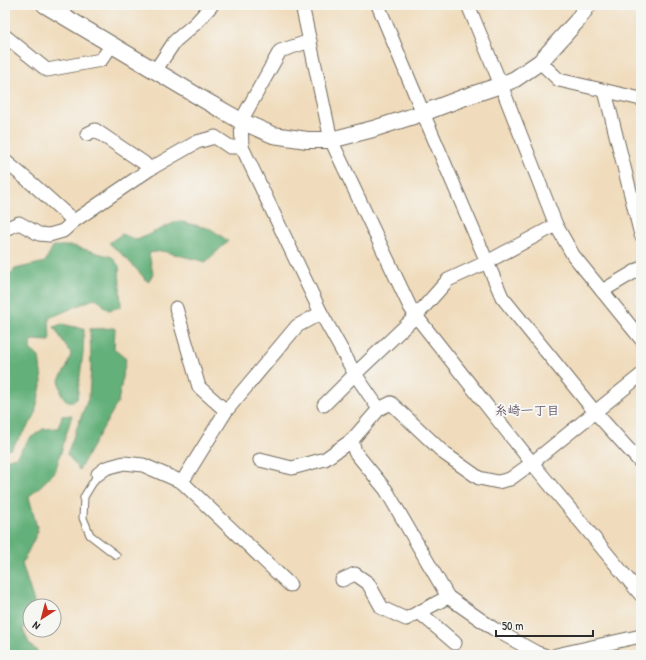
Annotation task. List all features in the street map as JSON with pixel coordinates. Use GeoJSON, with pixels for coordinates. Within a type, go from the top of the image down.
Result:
{"type":"FeatureCollection","features":[{"type":"Feature","properties":{"kind":"street"},"geometry":{"type":"LineString","coordinates":[[45,5],[241,121],[273,135],[307,140],[331,140],[373,129],[423,113],[515,79],[540,62],[577,21],[588,5]]}},
{"type":"Feature","properties":{"kind":"street"},"geometry":{"type":"LineString","coordinates":[[155,71],[175,41],[196,23],[212,5]]}},
{"type":"Feature","properties":{"kind":"street"},"geometry":{"type":"LineString","coordinates":[[302,5],[331,140],[410,307],[532,464],[641,595]]}},
{"type":"Feature","properties":{"kind":"street"},"geometry":{"type":"LineString","coordinates":[[378,5],[502,298],[594,412],[641,464]]}},
{"type":"Feature","properties":{"kind":"street"},"geometry":{"type":"LineString","coordinates":[[468,5],[556,225],[573,255],[641,338]]}},
{"type":"Feature","properties":{"kind":"street"},"geometry":{"type":"LineString","coordinates":[[5,36],[47,70],[101,60],[112,45]]}},
{"type":"Feature","properties":{"kind":"street"},"geometry":{"type":"LineString","coordinates":[[310,41],[280,51],[241,121],[242,147],[321,313],[355,374],[379,409]]}},
{"type":"Feature","properties":{"kind":"street"},"geometry":{"type":"LineString","coordinates":[[540,62],[559,80],[641,99]]}},
{"type":"Feature","properties":{"kind":"street"},"geometry":{"type":"LineString","coordinates":[[605,91],[641,235]]}},
{"type":"Feature","properties":{"kind":"street"},"geometry":{"type":"LineString","coordinates":[[87,134],[95,130],[144,163],[150,169]]}},
{"type":"Feature","properties":{"kind":"street"},"geometry":{"type":"LineString","coordinates":[[5,229],[19,223],[39,234],[49,235],[63,231],[74,221],[150,169],[197,142],[215,137],[230,147],[242,147]]}},
{"type":"Feature","properties":{"kind":"street"},"geometry":{"type":"LineString","coordinates":[[5,161],[74,221]]}},
{"type":"Feature","properties":{"kind":"street"},"geometry":{"type":"LineString","coordinates":[[324,405],[416,316],[448,280],[487,262],[556,225]]}},
{"type":"Feature","properties":{"kind":"street"},"geometry":{"type":"LineString","coordinates":[[602,290],[641,268]]}},
{"type":"Feature","properties":{"kind":"street"},"geometry":{"type":"LineString","coordinates":[[176,308],[199,387],[226,411]]}},
{"type":"Feature","properties":{"kind":"street"},"geometry":{"type":"LineString","coordinates":[[182,482],[226,411],[297,326],[321,313]]}},
{"type":"Feature","properties":{"kind":"street"},"geometry":{"type":"LineString","coordinates":[[260,460],[292,468],[325,460],[352,440],[379,409],[391,403],[445,454],[479,478],[498,482],[510,479],[532,464],[641,375]]}},
{"type":"Feature","properties":{"kind":"street"},"geometry":{"type":"LineString","coordinates":[[352,440],[355,452],[386,490],[448,597],[494,629],[537,654],[544,655]]}},
{"type":"Feature","properties":{"kind":"street"},"geometry":{"type":"LineString","coordinates":[[98,474],[106,468],[124,463],[143,465],[182,482],[290,586]]}},
{"type":"Feature","properties":{"kind":"street"},"geometry":{"type":"LineString","coordinates":[[342,580],[355,574],[368,583],[382,608],[406,618],[448,597]]}},
{"type":"Feature","properties":{"kind":"street"},"geometry":{"type":"LineString","coordinates":[[419,612],[455,643]]}},
{"type":"Feature","properties":{"kind":"street"},"geometry":{"type":"LineString","coordinates":[[556,655],[641,636]]}},
{"type":"Feature","properties":{"kind":"lane"},"geometry":{"type":"LineString","coordinates":[[98,474],[84,497],[83,518],[90,535],[116,555]]}},
{"type":"Feature","properties":{"kind":"green space"},"geometry":{"type":"Polygon","coordinates":[[[178,221],[211,229],[228,241],[206,262],[162,251],[149,253],[153,274],[148,282],[127,259],[109,243],[122,234],[137,240],[178,221]]]}},
{"type":"Feature","properties":{"kind":"green space"},"geometry":{"type":"Polygon","coordinates":[[[53,246],[73,246],[112,257],[119,266],[121,307],[108,310],[96,298],[49,318],[50,341],[31,340],[30,349],[39,357],[42,381],[34,418],[11,449],[5,450],[5,279],[15,269],[45,262],[53,246]]]}},
{"type":"Feature","properties":{"kind":"green space"},"geometry":{"type":"Polygon","coordinates":[[[62,324],[84,329],[83,353],[77,399],[69,403],[62,396],[59,380],[67,367],[71,354],[54,327],[62,324]]]}},
{"type":"Feature","properties":{"kind":"green space"},"geometry":{"type":"Polygon","coordinates":[[[115,328],[114,349],[126,359],[118,402],[79,470],[67,454],[89,396],[91,367],[90,329],[115,328]]]}},
{"type":"Feature","properties":{"kind":"green space"},"geometry":{"type":"Polygon","coordinates":[[[72,415],[55,472],[29,497],[38,531],[22,564],[33,598],[22,598],[22,638],[27,638],[29,643],[41,655],[5,655],[5,460],[16,457],[29,439],[43,429],[58,428],[62,416],[72,415]]]}},
{"type":"Feature","properties":{"kind":"district","name":"糸崎一丁目"},"geometry":{"type":"Point","coordinates":[527,410]}}]}
